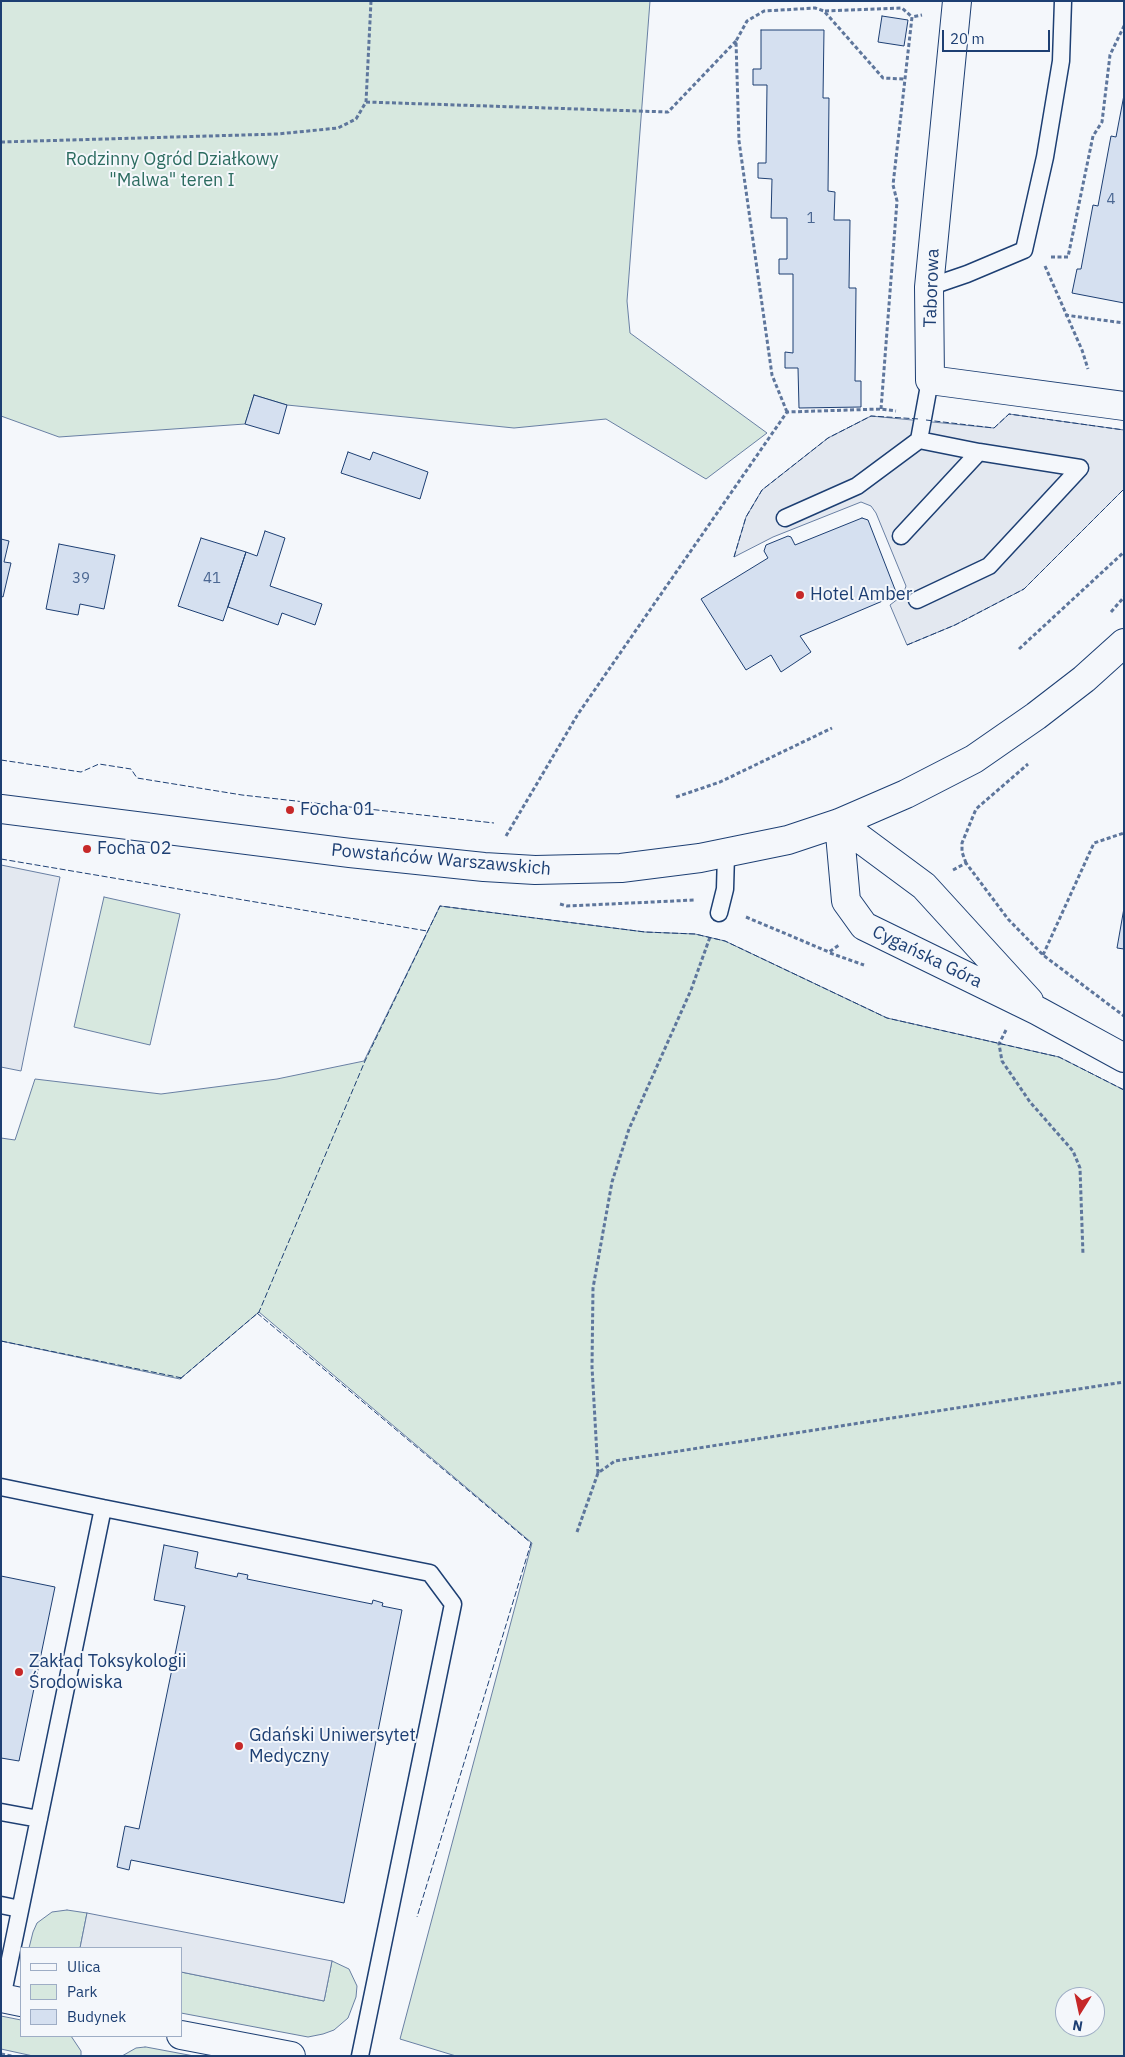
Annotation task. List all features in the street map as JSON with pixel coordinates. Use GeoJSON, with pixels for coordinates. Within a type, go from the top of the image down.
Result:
{"type":"FeatureCollection","features":[{"type":"Feature","properties":{"kind":"street","name":"Taborowa"},"geometry":{"type":"LineString","coordinates":[[930,380],[929,287],[957,1]]}},
{"type":"Feature","properties":{"kind":"street"},"geometry":{"type":"LineString","coordinates":[[930,380],[1124,406]]}},
{"type":"Feature","properties":{"kind":"street","name":"Powstańców Warszawskich"},"geometry":{"type":"LineString","coordinates":[[1,809],[350,854],[484,867],[535,870],[621,868],[726,854],[788,840],[839,823],[906,794],[974,759],[1084,680],[1124,643]]}},
{"type":"Feature","properties":{"kind":"street","name":"Cygańska Góra"},"geometry":{"type":"LineString","coordinates":[[839,823],[924,886],[1038,1011]]}},
{"type":"Feature","properties":{"kind":"street","name":"Cygańska Góra"},"geometry":{"type":"LineString","coordinates":[[839,823],[846,901],[864,926],[1038,1011],[1124,1058]]}},
{"type":"Feature","properties":{"kind":"street"},"geometry":{"type":"LineString","coordinates":[[2,1998],[20,2002]]}},
{"type":"Feature","properties":{"kind":"street"},"geometry":{"type":"LineString","coordinates":[[182,2035],[291,2056]]}},
{"type":"Feature","properties":{"kind":"lane"},"geometry":{"type":"LineString","coordinates":[[929,287],[967,274],[1024,250],[1045,158],[1061,61],[1062,1]]}},
{"type":"Feature","properties":{"kind":"lane"},"geometry":{"type":"LineString","coordinates":[[785,518],[857,486],[919,440],[930,380]]}},
{"type":"Feature","properties":{"kind":"lane"},"geometry":{"type":"LineString","coordinates":[[917,600],[989,566],[1080,468],[979,452],[919,440]]}},
{"type":"Feature","properties":{"kind":"lane"},"geometry":{"type":"LineString","coordinates":[[902,536],[979,452]]}},
{"type":"Feature","properties":{"kind":"lane"},"geometry":{"type":"LineString","coordinates":[[719,913],[725,889],[726,854]]}},
{"type":"Feature","properties":{"kind":"lane"},"geometry":{"type":"LineString","coordinates":[[1,1488],[430,1573],[453,1604],[360,2056]]}},
{"type":"Feature","properties":{"kind":"lane"},"geometry":{"type":"LineString","coordinates":[[2,1998],[104,1508]]}},
{"type":"Feature","properties":{"kind":"lane"},"geometry":{"type":"LineString","coordinates":[[1,1812],[39,1819]]}},
{"type":"Feature","properties":{"kind":"lane"},"geometry":{"type":"LineString","coordinates":[[1,1905],[20,1909]]}},
{"type":"Feature","properties":{"kind":"path"},"geometry":{"type":"LineString","coordinates":[[1,142],[278,134],[338,128],[356,119],[366,102],[371,1]]}},
{"type":"Feature","properties":{"kind":"path"},"geometry":{"type":"LineString","coordinates":[[366,102],[668,112],[736,41],[747,20],[764,11],[815,8],[824,11],[902,8],[912,18]]}},
{"type":"Feature","properties":{"kind":"path"},"geometry":{"type":"LineString","coordinates":[[824,11],[883,78],[905,79]]}},
{"type":"Feature","properties":{"kind":"path"},"geometry":{"type":"LineString","coordinates":[[912,18],[928,13]]}},
{"type":"Feature","properties":{"kind":"path"},"geometry":{"type":"LineString","coordinates":[[787,412],[880,409],[897,201],[894,185],[912,18]]}},
{"type":"Feature","properties":{"kind":"path"},"geometry":{"type":"LineString","coordinates":[[1024,250],[1041,256],[1068,257],[1093,136],[1102,122],[1110,55],[1124,26]]}},
{"type":"Feature","properties":{"kind":"path"},"geometry":{"type":"LineString","coordinates":[[736,41],[739,141],[772,375],[787,412]]}},
{"type":"Feature","properties":{"kind":"path"},"geometry":{"type":"LineString","coordinates":[[1041,256],[1065,314],[1124,323]]}},
{"type":"Feature","properties":{"kind":"path"},"geometry":{"type":"LineString","coordinates":[[514,838],[505,838],[578,714],[787,412]]}},
{"type":"Feature","properties":{"kind":"path"},"geometry":{"type":"LineString","coordinates":[[1019,649],[1124,552]]}},
{"type":"Feature","properties":{"kind":"path"},"geometry":{"type":"LineString","coordinates":[[1107,616],[1124,597]]}},
{"type":"Feature","properties":{"kind":"path"},"geometry":{"type":"LineString","coordinates":[[676,797],[720,782],[832,728]]}},
{"type":"Feature","properties":{"kind":"path"},"geometry":{"type":"LineString","coordinates":[[966,863],[962,852],[962,843],[976,809],[1034,760]]}},
{"type":"Feature","properties":{"kind":"path"},"geometry":{"type":"LineString","coordinates":[[1043,955],[1094,843],[1124,833]]}},
{"type":"Feature","properties":{"kind":"path"},"geometry":{"type":"LineString","coordinates":[[577,1532],[598,1473],[592,1367],[593,1288],[612,1182],[629,1129],[691,990],[710,938]]}},
{"type":"Feature","properties":{"kind":"path"},"geometry":{"type":"LineString","coordinates":[[999,1044],[1002,1061],[1030,1102],[1073,1151],[1080,1168],[1083,1255]]}},
{"type":"Feature","properties":{"kind":"path"},"geometry":{"type":"LineString","coordinates":[[598,1473],[615,1461],[660,1453],[1124,1382]]}},
{"type":"Feature","properties":{"kind":"path"},"geometry":{"type":"LineString","coordinates":[[1,2054],[12,2056]]}},
{"type":"Feature","properties":{"kind":"green space","name":"Rodzinny Ogród Działkowy \"Malwa\" teren I"},"geometry":{"type":"Polygon","coordinates":[[[1,1],[650,1],[627,301],[630,333],[767,433],[706,479],[606,419],[514,428],[287,405],[254,395],[245,424],[59,437],[1,416],[1,1]]]}},
{"type":"Feature","properties":{"kind":"green space"},"geometry":{"type":"Polygon","coordinates":[[[104,897],[180,914],[150,1045],[74,1027],[104,897]]]}},
{"type":"Feature","properties":{"kind":"green space"},"geometry":{"type":"Polygon","coordinates":[[[440,906],[645,932],[695,934],[725,941],[887,1018],[1059,1057],[1124,1090],[1124,2056],[456,2056],[400,2039],[532,1543],[259,1312],[180,1379],[1,1341],[1,1138],[15,1140],[35,1079],[161,1094],[277,1079],[364,1061],[440,906]]]}},
{"type":"Feature","properties":{"kind":"green space"},"geometry":{"type":"Polygon","coordinates":[[[67,1910],[87,1913],[80,1947],[29,1947],[37,1923],[52,1912],[67,1910]]]}},
{"type":"Feature","properties":{"kind":"green space"},"geometry":{"type":"Polygon","coordinates":[[[332,1961],[349,1969],[357,1986],[356,1997],[348,2018],[334,2030],[308,2037],[182,2013],[182,1972],[324,2001],[332,1961]]]}},
{"type":"Feature","properties":{"kind":"green space"},"geometry":{"type":"Polygon","coordinates":[[[1,2016],[20,2020],[20,2037],[72,2037],[81,2051],[81,2056],[33,2056],[1,2049],[1,2016]]]}},
{"type":"Feature","properties":{"kind":"green space"},"geometry":{"type":"Polygon","coordinates":[[[145,2047],[194,2056],[122,2056],[136,2048],[145,2047]]]}},
{"type":"Feature","properties":{"kind":"shaded area"},"geometry":{"type":"Polygon","coordinates":[[[1009,414],[1124,430],[1124,489],[1024,589],[955,625],[907,645],[890,605],[903,595],[906,586],[876,513],[871,506],[861,502],[773,537],[734,557],[746,517],[762,490],[828,438],[871,416],[994,428],[1009,414]]]}},
{"type":"Feature","properties":{"kind":"shaded area"},"geometry":{"type":"Polygon","coordinates":[[[1,865],[60,877],[21,1071],[1,1067],[1,865]]]}},
{"type":"Feature","properties":{"kind":"shaded area"},"geometry":{"type":"Polygon","coordinates":[[[87,1913],[332,1961],[324,2001],[182,1972],[182,1947],[80,1947],[87,1913]]]}},
{"type":"Feature","properties":{"kind":"building"},"geometry":{"type":"Polygon","coordinates":[[[882,16],[908,20],[904,46],[878,42],[882,16]]]}},
{"type":"Feature","properties":{"kind":"building"},"geometry":{"type":"Polygon","coordinates":[[[761,30],[824,30],[823,98],[829,98],[828,191],[835,192],[834,220],[850,220],[849,288],[856,288],[855,381],[861,381],[861,407],[799,408],[798,368],[785,368],[785,352],[793,353],[793,274],[779,274],[779,259],[787,259],[787,218],[771,218],[772,179],[758,178],[758,163],[766,163],[767,85],[753,85],[753,69],[761,69],[761,30]]]}},
{"type":"Feature","properties":{"kind":"building"},"geometry":{"type":"Polygon","coordinates":[[[1124,95],[1124,303],[1072,293],[1077,269],[1081,269],[1093,205],[1098,206],[1111,136],[1116,137],[1124,95]]]}},
{"type":"Feature","properties":{"kind":"building"},"geometry":{"type":"Polygon","coordinates":[[[254,395],[287,405],[279,434],[245,424],[254,395]]]}},
{"type":"Feature","properties":{"kind":"building"},"geometry":{"type":"Polygon","coordinates":[[[348,452],[370,460],[373,452],[428,472],[420,499],[341,473],[348,452]]]}},
{"type":"Feature","properties":{"kind":"building","name":"Hotel Amber"},"geometry":{"type":"Polygon","coordinates":[[[862,518],[868,520],[896,592],[892,597],[800,636],[811,652],[781,672],[771,655],[746,670],[701,599],[768,558],[764,551],[766,545],[788,536],[791,537],[795,545],[862,518]]]}},
{"type":"Feature","properties":{"kind":"building"},"geometry":{"type":"Polygon","coordinates":[[[265,531],[285,538],[270,586],[322,604],[315,625],[282,613],[278,625],[228,607],[246,552],[257,556],[265,531]]]}},
{"type":"Feature","properties":{"kind":"building"},"geometry":{"type":"Polygon","coordinates":[[[201,538],[246,552],[223,621],[178,606],[201,538]]]}},
{"type":"Feature","properties":{"kind":"building"},"geometry":{"type":"Polygon","coordinates":[[[1,539],[9,541],[4,562],[11,563],[3,597],[1,596],[1,539]]]}},
{"type":"Feature","properties":{"kind":"building"},"geometry":{"type":"Polygon","coordinates":[[[59,544],[115,555],[104,609],[80,604],[78,615],[46,609],[59,544]]]}},
{"type":"Feature","properties":{"kind":"building"},"geometry":{"type":"Polygon","coordinates":[[[1124,908],[1124,949],[1117,948],[1124,908]]]}},
{"type":"Feature","properties":{"kind":"building"},"geometry":{"type":"Polygon","coordinates":[[[164,1545],[198,1552],[195,1568],[237,1577],[238,1573],[248,1575],[247,1579],[372,1604],[373,1600],[383,1603],[382,1606],[402,1610],[344,1903],[131,1860],[129,1870],[117,1867],[125,1826],[139,1829],[185,1606],[154,1600],[164,1545]]]}},
{"type":"Feature","properties":{"kind":"building","name":"Zakład Toksykologii Środowiska"},"geometry":{"type":"Polygon","coordinates":[[[1,1576],[55,1587],[19,1761],[1,1758],[1,1576]]]}},
{"type":"Feature","properties":{"kind":"fence"},"geometry":{"type":"LineString","coordinates":[[926,420],[994,428],[1009,414],[1124,430]]}},
{"type":"Feature","properties":{"kind":"fence"},"geometry":{"type":"LineString","coordinates":[[734,557],[746,517],[762,490],[828,438],[871,416],[919,419]]}},
{"type":"Feature","properties":{"kind":"fence"},"geometry":{"type":"LineString","coordinates":[[907,645],[955,625],[1024,589],[1124,489]]}},
{"type":"Feature","properties":{"kind":"fence"},"geometry":{"type":"LineString","coordinates":[[1,760],[81,772],[99,764],[131,769],[137,778],[242,795],[494,823]]}},
{"type":"Feature","properties":{"kind":"fence"},"geometry":{"type":"LineString","coordinates":[[1,859],[427,931]]}},
{"type":"Feature","properties":{"kind":"fence"},"geometry":{"type":"LineString","coordinates":[[180,1379],[259,1312],[365,1061],[440,906],[645,932],[695,934],[725,941],[887,1018],[1059,1057],[1124,1090]]}},
{"type":"Feature","properties":{"kind":"fence"},"geometry":{"type":"LineString","coordinates":[[257,1313],[531,1543],[417,1917]]}},
{"type":"Feature","properties":{"kind":"fence"},"geometry":{"type":"LineString","coordinates":[[1,1341],[182,1378]]}},
{"type":"Feature","properties":{"kind":"place","name":"Hotel Amber"},"geometry":{"type":"Point","coordinates":[800,595]}},
{"type":"Feature","properties":{"kind":"place","name":"Focha 01"},"geometry":{"type":"Point","coordinates":[290,810]}},
{"type":"Feature","properties":{"kind":"place","name":"Focha 02"},"geometry":{"type":"Point","coordinates":[87,849]}},
{"type":"Feature","properties":{"kind":"place","name":"Zakład Toksykologii Środowiska"},"geometry":{"type":"Point","coordinates":[19,1672]}},
{"type":"Feature","properties":{"kind":"place","name":"Gdański Uniwersytet Medyczny"},"geometry":{"type":"Point","coordinates":[239,1746]}}]}
